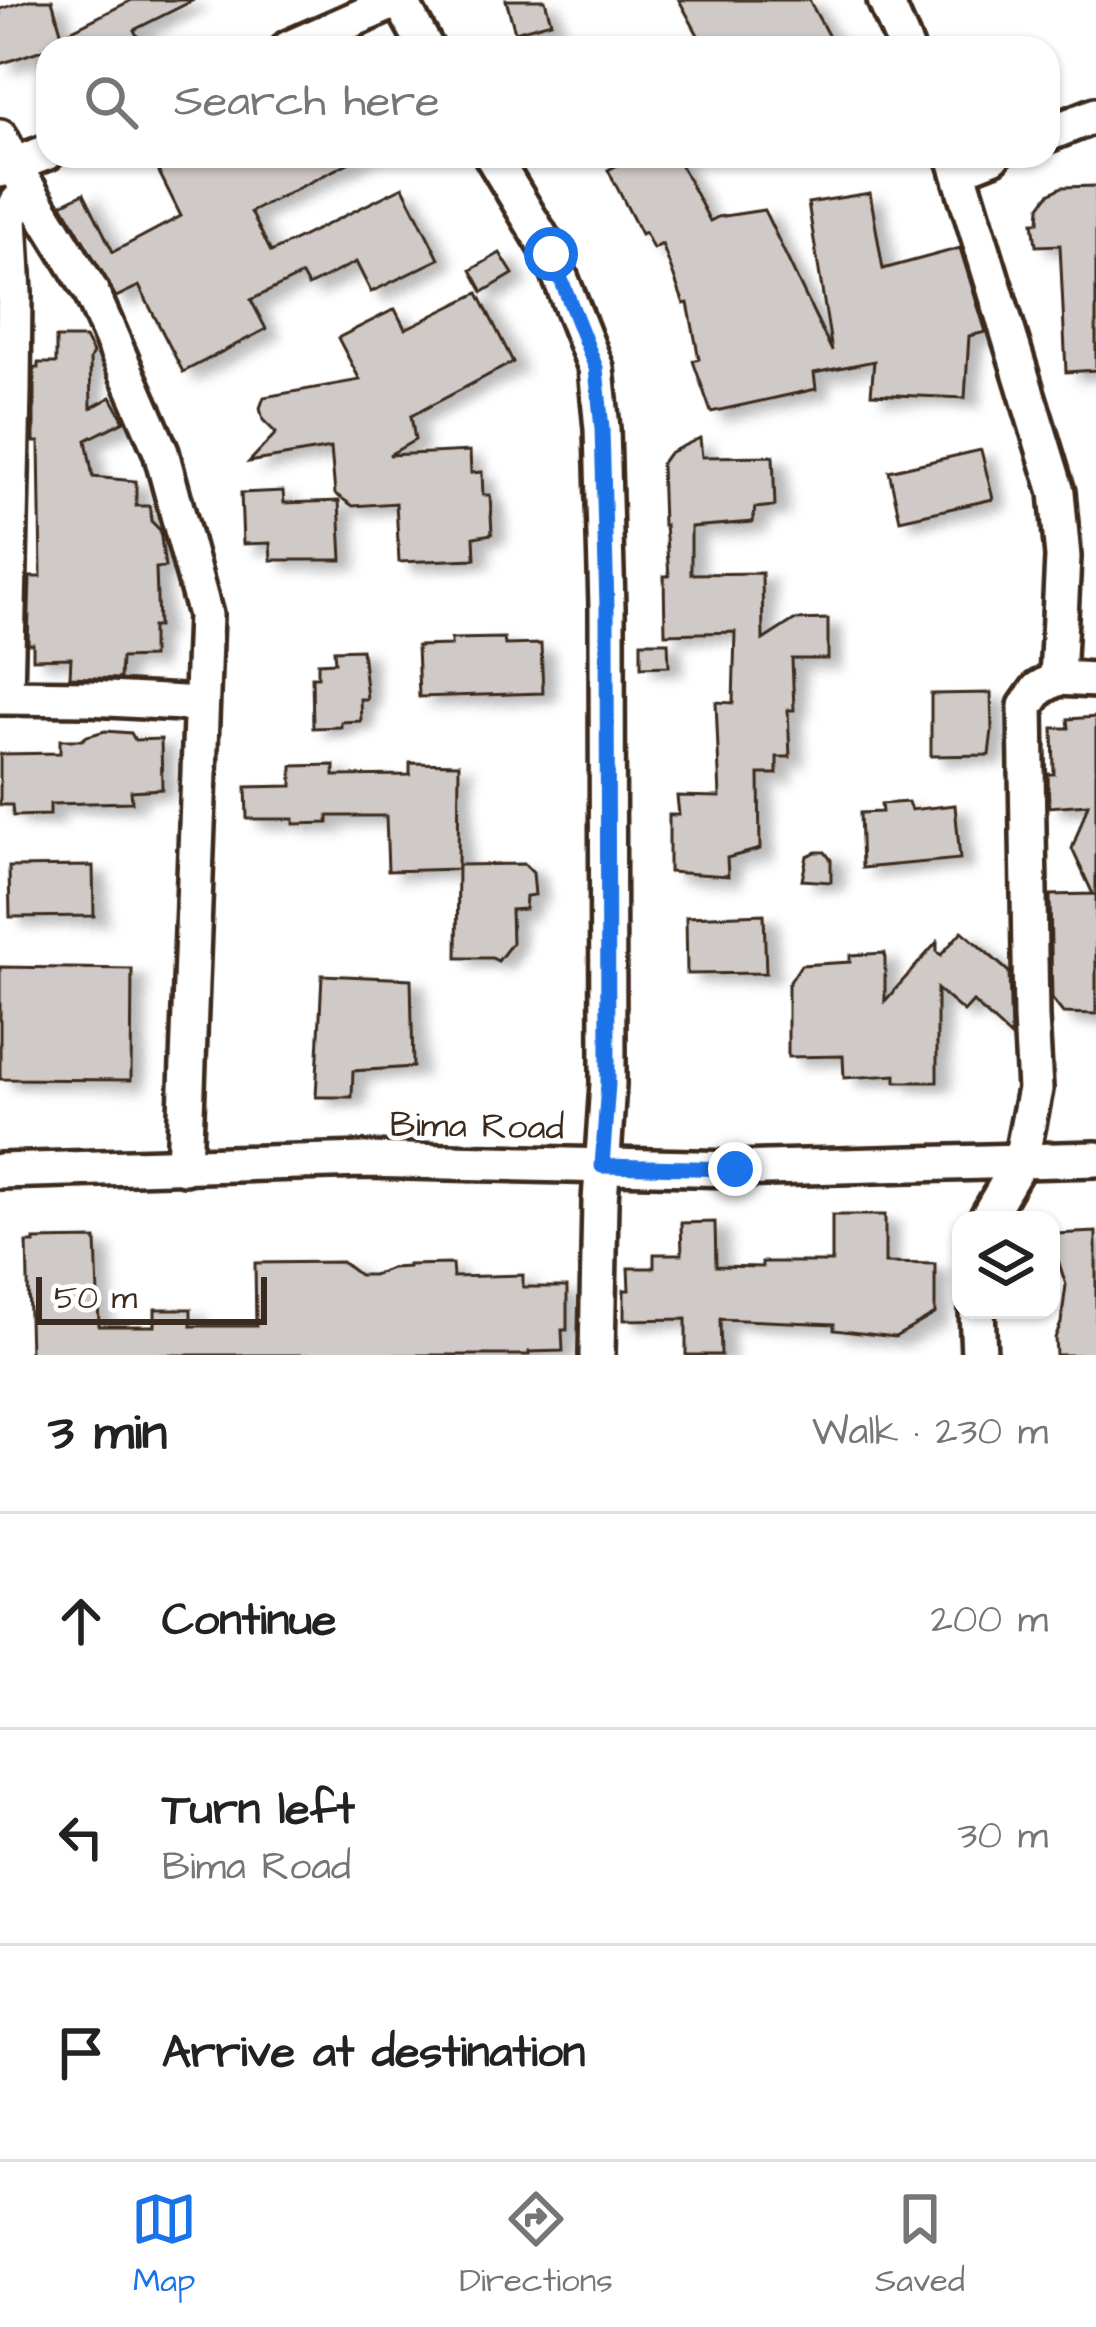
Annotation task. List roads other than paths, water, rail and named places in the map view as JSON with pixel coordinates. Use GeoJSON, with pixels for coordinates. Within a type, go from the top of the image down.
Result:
{"type":"FeatureCollection","features":[{"type":"Feature","properties":{"kind":"street"},"geometry":{"type":"LineString","coordinates":[[317,36],[399,0],[419,36]]}},
{"type":"Feature","properties":{"kind":"street"},"geometry":{"type":"LineString","coordinates":[[885,0],[901,36]]}},
{"type":"Feature","properties":{"kind":"street"},"geometry":{"type":"LineString","coordinates":[[1060,129],[1096,115]]}},
{"type":"Feature","properties":{"kind":"street"},"geometry":{"type":"LineString","coordinates":[[11,166],[17,203],[10,219],[13,391],[3,696],[201,704]]}},
{"type":"Feature","properties":{"kind":"street"},"geometry":{"type":"LineString","coordinates":[[11,166],[92,291],[160,452],[205,614],[184,1167]]}},
{"type":"Feature","properties":{"kind":"street"},"geometry":{"type":"LineString","coordinates":[[499,168],[551,254],[596,368],[602,429],[608,1084],[597,1355]]}},
{"type":"Feature","properties":{"kind":"street"},"geometry":{"type":"LineString","coordinates":[[959,168],[1057,492],[1063,556],[1057,677]]}},
{"type":"Feature","properties":{"kind":"street"},"geometry":{"type":"LineString","coordinates":[[991,1211],[1021,1160],[1035,1089],[1026,706],[1038,689],[1057,677],[1096,680]]}},
{"type":"Feature","properties":{"kind":"street","name":"Bima Road"},"geometry":{"type":"LineString","coordinates":[[0,1171],[364,1160],[735,1169],[1096,1159]]}},
{"type":"Feature","properties":{"kind":"street"},"geometry":{"type":"LineString","coordinates":[[977,1319],[979,1355]]}}]}
